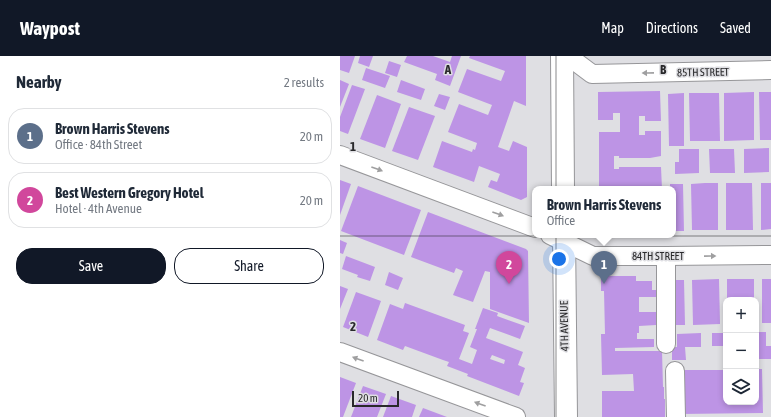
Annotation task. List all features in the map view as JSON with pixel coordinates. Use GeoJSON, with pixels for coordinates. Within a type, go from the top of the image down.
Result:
{"type":"FeatureCollection","features":[{"type":"Feature","properties":{"kind":"main road"},"geometry":{"type":"LineString","coordinates":[[562,56],[563,186]]}},
{"type":"Feature","properties":{"kind":"main road","name":"4TH AVENUE"},"geometry":{"type":"LineString","coordinates":[[559,238],[566,417]]}},
{"type":"Feature","properties":{"kind":"street","name":"85TH STREET"},"geometry":{"type":"LineString","coordinates":[[568,56],[592,74],[771,70]]}},
{"type":"Feature","properties":{"kind":"street"},"geometry":{"type":"LineString","coordinates":[[340,155],[532,227]]}},
{"type":"Feature","properties":{"kind":"street","name":"84TH STREET"},"geometry":{"type":"LineString","coordinates":[[561,238],[593,256],[771,255]]}},
{"type":"Feature","properties":{"kind":"street"},"geometry":{"type":"LineString","coordinates":[[666,256],[666,344]]}},
{"type":"Feature","properties":{"kind":"street"},"geometry":{"type":"LineString","coordinates":[[340,352],[516,417]]}},
{"type":"Feature","properties":{"kind":"street"},"geometry":{"type":"LineString","coordinates":[[675,371],[676,417]]}},
{"type":"Feature","properties":{"kind":"building"},"geometry":{"type":"Polygon","coordinates":[[[340,56],[355,56],[349,73],[340,70],[340,56]]]}},
{"type":"Feature","properties":{"kind":"building"},"geometry":{"type":"Polygon","coordinates":[[[360,56],[373,56],[369,67],[358,63],[360,56]]]}},
{"type":"Feature","properties":{"kind":"building"},"geometry":{"type":"Polygon","coordinates":[[[407,56],[433,56],[450,62],[452,56],[461,56],[450,86],[435,80],[437,74],[404,62],[407,56]]]}},
{"type":"Feature","properties":{"kind":"building"},"geometry":{"type":"Polygon","coordinates":[[[470,56],[526,56],[526,106],[514,101],[498,147],[509,151],[513,141],[527,147],[527,197],[521,200],[488,187],[491,180],[497,182],[500,174],[479,166],[474,182],[433,167],[442,141],[472,152],[473,149],[475,150],[477,143],[448,132],[459,104],[488,115],[492,105],[458,92],[467,69],[501,81],[505,71],[469,58],[470,56]]]}},
{"type":"Feature","properties":{"kind":"building"},"geometry":{"type":"Polygon","coordinates":[[[389,61],[401,65],[397,77],[385,73],[389,61]]]}},
{"type":"Feature","properties":{"kind":"building"},"geometry":{"type":"Polygon","coordinates":[[[366,68],[390,76],[385,88],[362,80],[366,68]]]}},
{"type":"Feature","properties":{"kind":"building"},"geometry":{"type":"Polygon","coordinates":[[[340,80],[349,84],[340,107],[340,80]]]}},
{"type":"Feature","properties":{"kind":"building"},"geometry":{"type":"Polygon","coordinates":[[[401,80],[425,89],[421,100],[397,92],[401,80]]]}},
{"type":"Feature","properties":{"kind":"building"},"geometry":{"type":"Polygon","coordinates":[[[352,85],[365,89],[348,134],[340,131],[340,117],[352,85]]]}},
{"type":"Feature","properties":{"kind":"building"},"geometry":{"type":"Polygon","coordinates":[[[660,91],[661,121],[645,121],[645,116],[639,116],[639,135],[645,135],[645,131],[661,131],[661,156],[650,158],[619,158],[619,156],[614,156],[614,169],[619,169],[619,167],[661,167],[662,186],[599,186],[599,132],[620,132],[620,113],[613,113],[613,120],[598,120],[598,92],[660,91]]]}},
{"type":"Feature","properties":{"kind":"building"},"geometry":{"type":"Polygon","coordinates":[[[754,92],[754,140],[724,141],[724,93],[754,92]]]}},
{"type":"Feature","properties":{"kind":"building"},"geometry":{"type":"Polygon","coordinates":[[[759,92],[771,92],[771,140],[760,140],[759,92]]]}},
{"type":"Feature","properties":{"kind":"building"},"geometry":{"type":"Polygon","coordinates":[[[684,93],[684,146],[669,146],[668,94],[684,93]]]}},
{"type":"Feature","properties":{"kind":"building"},"geometry":{"type":"Polygon","coordinates":[[[689,93],[719,93],[720,141],[690,141],[689,93]]]}},
{"type":"Feature","properties":{"kind":"building"},"geometry":{"type":"Polygon","coordinates":[[[439,94],[450,97],[445,110],[434,106],[439,94]]]}},
{"type":"Feature","properties":{"kind":"building"},"geometry":{"type":"Polygon","coordinates":[[[377,95],[401,104],[385,148],[360,139],[377,95]]]}},
{"type":"Feature","properties":{"kind":"building"},"geometry":{"type":"Polygon","coordinates":[[[409,107],[435,116],[418,160],[392,151],[409,107]]]}},
{"type":"Feature","properties":{"kind":"building"},"geometry":{"type":"Polygon","coordinates":[[[769,148],[769,172],[744,173],[744,149],[769,148]]]}},
{"type":"Feature","properties":{"kind":"building"},"geometry":{"type":"Polygon","coordinates":[[[679,149],[699,149],[699,173],[675,174],[675,162],[679,162],[679,149]]]}},
{"type":"Feature","properties":{"kind":"building"},"geometry":{"type":"Polygon","coordinates":[[[709,149],[734,149],[735,173],[710,173],[709,149]]]}},
{"type":"Feature","properties":{"kind":"building"},"geometry":{"type":"Polygon","coordinates":[[[340,180],[351,184],[340,215],[340,180]]]}},
{"type":"Feature","properties":{"kind":"building"},"geometry":{"type":"Polygon","coordinates":[[[718,183],[718,230],[692,230],[691,184],[718,183]]]}},
{"type":"Feature","properties":{"kind":"building"},"geometry":{"type":"Polygon","coordinates":[[[726,183],[752,183],[753,230],[726,230],[726,183]]]}},
{"type":"Feature","properties":{"kind":"building"},"geometry":{"type":"Polygon","coordinates":[[[761,183],[771,183],[771,229],[761,230],[761,183]]]}},
{"type":"Feature","properties":{"kind":"building"},"geometry":{"type":"Polygon","coordinates":[[[670,184],[683,184],[684,231],[676,231],[676,186],[670,186],[670,184]]]}},
{"type":"Feature","properties":{"kind":"building"},"geometry":{"type":"Polygon","coordinates":[[[358,186],[421,210],[404,255],[341,231],[358,186]]]}},
{"type":"Feature","properties":{"kind":"building"},"geometry":{"type":"Polygon","coordinates":[[[428,212],[528,251],[529,323],[490,309],[490,272],[485,271],[473,302],[453,295],[463,271],[456,268],[454,273],[411,257],[428,212]]]}},
{"type":"Feature","properties":{"kind":"building"},"geometry":{"type":"Polygon","coordinates":[[[340,240],[347,243],[343,254],[340,253],[340,240]]]}},
{"type":"Feature","properties":{"kind":"building"},"geometry":{"type":"Polygon","coordinates":[[[346,256],[375,267],[370,281],[357,277],[358,275],[342,269],[346,256]]]}},
{"type":"Feature","properties":{"kind":"building"},"geometry":{"type":"Polygon","coordinates":[[[389,272],[403,278],[398,290],[385,285],[389,272]]]}},
{"type":"Feature","properties":{"kind":"building"},"geometry":{"type":"Polygon","coordinates":[[[601,276],[636,276],[636,281],[652,281],[652,290],[656,290],[656,297],[639,297],[639,312],[656,312],[656,325],[639,326],[637,339],[654,339],[654,347],[615,348],[615,351],[662,351],[665,417],[602,417],[602,391],[634,391],[633,374],[602,375],[601,334],[605,334],[604,291],[601,291],[601,276]]]}},
{"type":"Feature","properties":{"kind":"building"},"geometry":{"type":"Polygon","coordinates":[[[719,279],[720,324],[693,325],[692,280],[719,279]]]}},
{"type":"Feature","properties":{"kind":"building"},"geometry":{"type":"Polygon","coordinates":[[[727,279],[754,279],[754,297],[727,297],[727,279]]]}},
{"type":"Feature","properties":{"kind":"building"},"geometry":{"type":"Polygon","coordinates":[[[762,279],[771,279],[771,323],[762,323],[762,279]]]}},
{"type":"Feature","properties":{"kind":"building"},"geometry":{"type":"Polygon","coordinates":[[[671,280],[684,280],[685,325],[672,325],[671,280]]]}},
{"type":"Feature","properties":{"kind":"building"},"geometry":{"type":"Polygon","coordinates":[[[340,286],[348,289],[340,309],[340,286]]]}},
{"type":"Feature","properties":{"kind":"building"},"geometry":{"type":"Polygon","coordinates":[[[356,292],[381,301],[368,337],[343,327],[356,292]]]}},
{"type":"Feature","properties":{"kind":"building"},"geometry":{"type":"Polygon","coordinates":[[[405,303],[465,325],[463,331],[469,333],[459,359],[472,364],[477,350],[470,347],[483,308],[498,313],[497,316],[525,326],[520,339],[490,328],[486,338],[523,352],[518,365],[525,368],[520,382],[524,383],[519,396],[467,376],[468,374],[447,366],[449,362],[405,346],[403,350],[377,340],[390,304],[403,309],[405,303]],[[492,355],[490,359],[504,364],[505,360],[492,355]]]}},
{"type":"Feature","properties":{"kind":"building"},"geometry":{"type":"Polygon","coordinates":[[[759,332],[766,332],[766,346],[771,346],[771,359],[759,359],[759,332]]]}},
{"type":"Feature","properties":{"kind":"building"},"geometry":{"type":"Polygon","coordinates":[[[701,333],[701,347],[685,347],[686,360],[672,360],[672,347],[677,347],[677,334],[701,333]]]}},
{"type":"Feature","properties":{"kind":"building"},"geometry":{"type":"Polygon","coordinates":[[[712,333],[723,333],[723,346],[712,346],[712,333]]]}},
{"type":"Feature","properties":{"kind":"building"},"geometry":{"type":"Polygon","coordinates":[[[759,369],[762,369],[763,413],[679,414],[678,370],[723,370],[723,405],[759,405],[759,369]]]}},
{"type":"Feature","properties":{"kind":"building"},"geometry":{"type":"Polygon","coordinates":[[[340,377],[356,383],[343,417],[340,417],[340,377]]]}},
{"type":"Feature","properties":{"kind":"building"},"geometry":{"type":"Polygon","coordinates":[[[363,386],[386,394],[377,417],[351,417],[363,386]]]}},
{"type":"Feature","properties":{"kind":"building"},"geometry":{"type":"Polygon","coordinates":[[[391,396],[416,405],[412,417],[383,417],[391,396]]]}},
{"type":"Feature","properties":{"kind":"building"},"geometry":{"type":"Polygon","coordinates":[[[423,408],[447,417],[419,417],[423,408]]]}},
{"type":"Feature","properties":{"kind":"place","name":"Best Western Gregory Hotel"},"geometry":{"type":"Point","coordinates":[509,284]}},
{"type":"Feature","properties":{"kind":"place","name":"Brown Harris Stevens"},"geometry":{"type":"Point","coordinates":[604,284]}}]}
